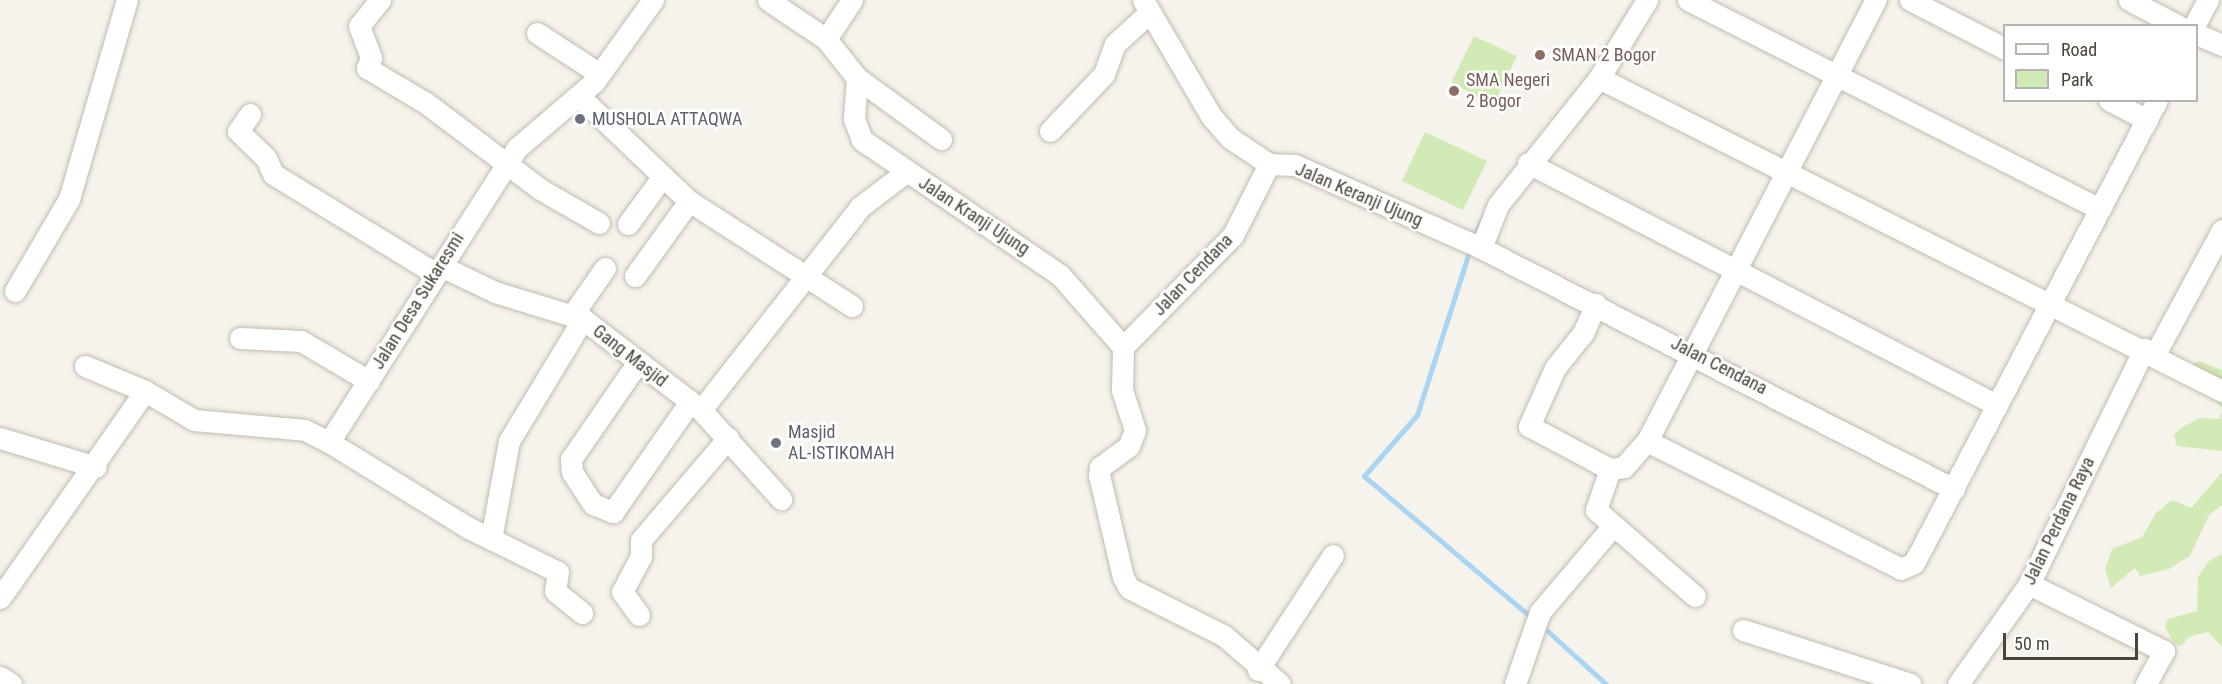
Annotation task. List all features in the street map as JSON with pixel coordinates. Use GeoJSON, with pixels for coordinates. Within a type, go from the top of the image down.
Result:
{"type":"FeatureCollection","features":[{"type":"Feature","properties":{"kind":"street"},"geometry":{"type":"LineString","coordinates":[[15,291],[69,199],[128,0]]}},
{"type":"Feature","properties":{"kind":"street"},"geometry":{"type":"LineString","coordinates":[[379,0],[359,26],[371,58],[367,68],[507,160],[540,189],[599,223]]}},
{"type":"Feature","properties":{"kind":"street","name":"Jalan Desa Sukaresmi"},"geometry":{"type":"LineString","coordinates":[[329,442],[507,160],[534,129],[580,97],[600,74],[653,0]]}},
{"type":"Feature","properties":{"kind":"street"},"geometry":{"type":"LineString","coordinates":[[768,0],[826,39],[857,78],[941,139]]}},
{"type":"Feature","properties":{"kind":"street"},"geometry":{"type":"LineString","coordinates":[[826,39],[852,0]]}},
{"type":"Feature","properties":{"kind":"street"},"geometry":{"type":"LineString","coordinates":[[1471,244],[1528,163],[1599,78],[1647,0]]}},
{"type":"Feature","properties":{"kind":"street"},"geometry":{"type":"LineString","coordinates":[[1688,0],[2100,209]]}},
{"type":"Feature","properties":{"kind":"street"},"geometry":{"type":"LineString","coordinates":[[1596,304],[1583,333],[1555,368],[1529,426],[1610,469],[1624,467],[1647,441],[1784,170],[1876,0]]}},
{"type":"Feature","properties":{"kind":"street"},"geometry":{"type":"LineString","coordinates":[[1910,0],[2003,47]]}},
{"type":"Feature","properties":{"kind":"street"},"geometry":{"type":"LineString","coordinates":[[2129,0],[2175,24]]}},
{"type":"Feature","properties":{"kind":"street"},"geometry":{"type":"LineString","coordinates":[[2195,24],[2208,0]]}},
{"type":"Feature","properties":{"kind":"street"},"geometry":{"type":"LineString","coordinates":[[1050,131],[1104,74],[1115,44],[1147,6]]}},
{"type":"Feature","properties":{"kind":"street","name":"Jalan Keranji Ujung"},"geometry":{"type":"LineString","coordinates":[[1147,6],[1211,116],[1230,138],[1269,164],[1295,165],[1471,244]]}},
{"type":"Feature","properties":{"kind":"street"},"geometry":{"type":"LineString","coordinates":[[537,33],[600,74]]}},
{"type":"Feature","properties":{"kind":"street"},"geometry":{"type":"LineString","coordinates":[[2198,35],[2222,45]]}},
{"type":"Feature","properties":{"kind":"street","name":"Jalan Kranji Ujung"},"geometry":{"type":"LineString","coordinates":[[857,78],[854,119],[862,140],[1060,275],[1123,347]]}},
{"type":"Feature","properties":{"kind":"street"},"geometry":{"type":"LineString","coordinates":[[1599,78],[2149,351],[2222,391]]}},
{"type":"Feature","properties":{"kind":"street"},"geometry":{"type":"LineString","coordinates":[[580,97],[689,201],[852,306]]}},
{"type":"Feature","properties":{"kind":"street"},"geometry":{"type":"LineString","coordinates":[[2113,102],[2147,120]]}},
{"type":"Feature","properties":{"kind":"street"},"geometry":{"type":"LineString","coordinates":[[1647,441],[1901,569],[1914,563],[1954,489],[1995,404],[2156,102]]}},
{"type":"Feature","properties":{"kind":"street","name":"Gang Masjid"},"geometry":{"type":"LineString","coordinates":[[250,114],[238,131],[266,158],[273,174],[439,271],[578,316],[695,406],[728,438],[781,499]]}},
{"type":"Feature","properties":{"kind":"street"},"geometry":{"type":"LineString","coordinates":[[1528,163],[1736,266],[1995,404]]}},
{"type":"Feature","properties":{"kind":"street","name":"Jalan Cendana"},"geometry":{"type":"LineString","coordinates":[[1123,347],[1233,235],[1269,164]]}},
{"type":"Feature","properties":{"kind":"street"},"geometry":{"type":"LineString","coordinates":[[638,362],[571,459],[572,472],[594,504],[613,512],[695,406],[860,207],[885,182],[906,172]]}},
{"type":"Feature","properties":{"kind":"street"},"geometry":{"type":"LineString","coordinates":[[628,224],[663,176]]}},
{"type":"Feature","properties":{"kind":"street"},"geometry":{"type":"LineString","coordinates":[[635,276],[689,201]]}},
{"type":"Feature","properties":{"kind":"street","name":"Jalan Perdana Raya"},"geometry":{"type":"LineString","coordinates":[[1958,684],[2029,584],[2149,351],[2222,230]]}},
{"type":"Feature","properties":{"kind":"street","name":"Jalan Cendana"},"geometry":{"type":"LineString","coordinates":[[1471,244],[1692,351],[1954,489]]}},
{"type":"Feature","properties":{"kind":"street"},"geometry":{"type":"LineString","coordinates":[[491,539],[509,441],[605,268]]}},
{"type":"Feature","properties":{"kind":"street","name":"Jalan Desa Sukaresmi"},"geometry":{"type":"LineString","coordinates":[[240,338],[302,341],[369,381]]}},
{"type":"Feature","properties":{"kind":"street"},"geometry":{"type":"LineString","coordinates":[[1123,347],[1122,390],[1135,430],[1129,446],[1100,467],[1099,475],[1123,577],[1129,588],[1223,634],[1258,670],[1280,684]]}},
{"type":"Feature","properties":{"kind":"street"},"geometry":{"type":"LineString","coordinates":[[85,366],[145,391],[194,420],[305,430],[491,539],[558,572],[555,591],[582,613]]}},
{"type":"Feature","properties":{"kind":"street"},"geometry":{"type":"LineString","coordinates":[[0,598],[96,467],[123,417],[145,391]]}},
{"type":"Feature","properties":{"kind":"street"},"geometry":{"type":"LineString","coordinates":[[0,438],[96,467]]}},
{"type":"Feature","properties":{"kind":"street"},"geometry":{"type":"LineString","coordinates":[[639,615],[622,592],[641,557],[642,540],[728,438]]}},
{"type":"Feature","properties":{"kind":"street"},"geometry":{"type":"LineString","coordinates":[[1610,469],[1595,505],[1613,526],[1695,596]]}},
{"type":"Feature","properties":{"kind":"street"},"geometry":{"type":"LineString","coordinates":[[1515,684],[1540,612],[1613,526]]}},
{"type":"Feature","properties":{"kind":"street"},"geometry":{"type":"LineString","coordinates":[[1258,670],[1334,555]]}},
{"type":"Feature","properties":{"kind":"street"},"geometry":{"type":"LineString","coordinates":[[2029,584],[2164,651],[2146,684]]}},
{"type":"Feature","properties":{"kind":"street"},"geometry":{"type":"LineString","coordinates":[[1743,630],[1910,684]]}},
{"type":"Feature","properties":{"kind":"street"},"geometry":{"type":"LineString","coordinates":[[0,677],[11,684]]}},
{"type":"Feature","properties":{"kind":"green space"},"geometry":{"type":"Polygon","coordinates":[[[1474,36],[1517,56],[1494,104],[1451,83],[1474,36]]]}},
{"type":"Feature","properties":{"kind":"green space"},"geometry":{"type":"Polygon","coordinates":[[[1425,132],[1487,161],[1463,210],[1402,181],[1425,132]]]}},
{"type":"Feature","properties":{"kind":"green space"},"geometry":{"type":"Polygon","coordinates":[[[2199,361],[2222,370],[2222,409],[2187,367],[2199,361]]]}},
{"type":"Feature","properties":{"kind":"green space"},"geometry":{"type":"Polygon","coordinates":[[[2222,411],[2222,451],[2177,446],[2174,435],[2181,428],[2200,418],[2220,419],[2222,411]]]}},
{"type":"Feature","properties":{"kind":"green space"},"geometry":{"type":"Polygon","coordinates":[[[2222,472],[2222,505],[2209,515],[2190,556],[2169,569],[2140,576],[2135,568],[2111,588],[2105,569],[2112,549],[2142,537],[2156,513],[2172,500],[2191,508],[2222,472]]]}},
{"type":"Feature","properties":{"kind":"green space"},"geometry":{"type":"Polygon","coordinates":[[[2222,554],[2222,647],[2208,632],[2188,637],[2182,646],[2174,643],[2165,627],[2168,619],[2197,611],[2198,577],[2209,561],[2222,554]]]}},
{"type":"Feature","properties":{"kind":"waterway"},"geometry":{"type":"LineString","coordinates":[[1472,240],[1484,216]]}},
{"type":"Feature","properties":{"kind":"waterway"},"geometry":{"type":"LineString","coordinates":[[1470,249],[1417,415],[1364,476],[1532,618]]}},
{"type":"Feature","properties":{"kind":"waterway"},"geometry":{"type":"LineString","coordinates":[[1542,626],[1606,684]]}},
{"type":"Feature","properties":{"kind":"place","name":"SMAN 2 Bogor"},"geometry":{"type":"Point","coordinates":[1540,55]}},
{"type":"Feature","properties":{"kind":"place","name":"SMA Negeri 2 Bogor"},"geometry":{"type":"Point","coordinates":[1454,91]}},
{"type":"Feature","properties":{"kind":"place","name":"MUSHOLA ATTAQWA"},"geometry":{"type":"Point","coordinates":[580,119]}},
{"type":"Feature","properties":{"kind":"place","name":"Masjid AL-ISTIKOMAH"},"geometry":{"type":"Point","coordinates":[776,443]}}]}
